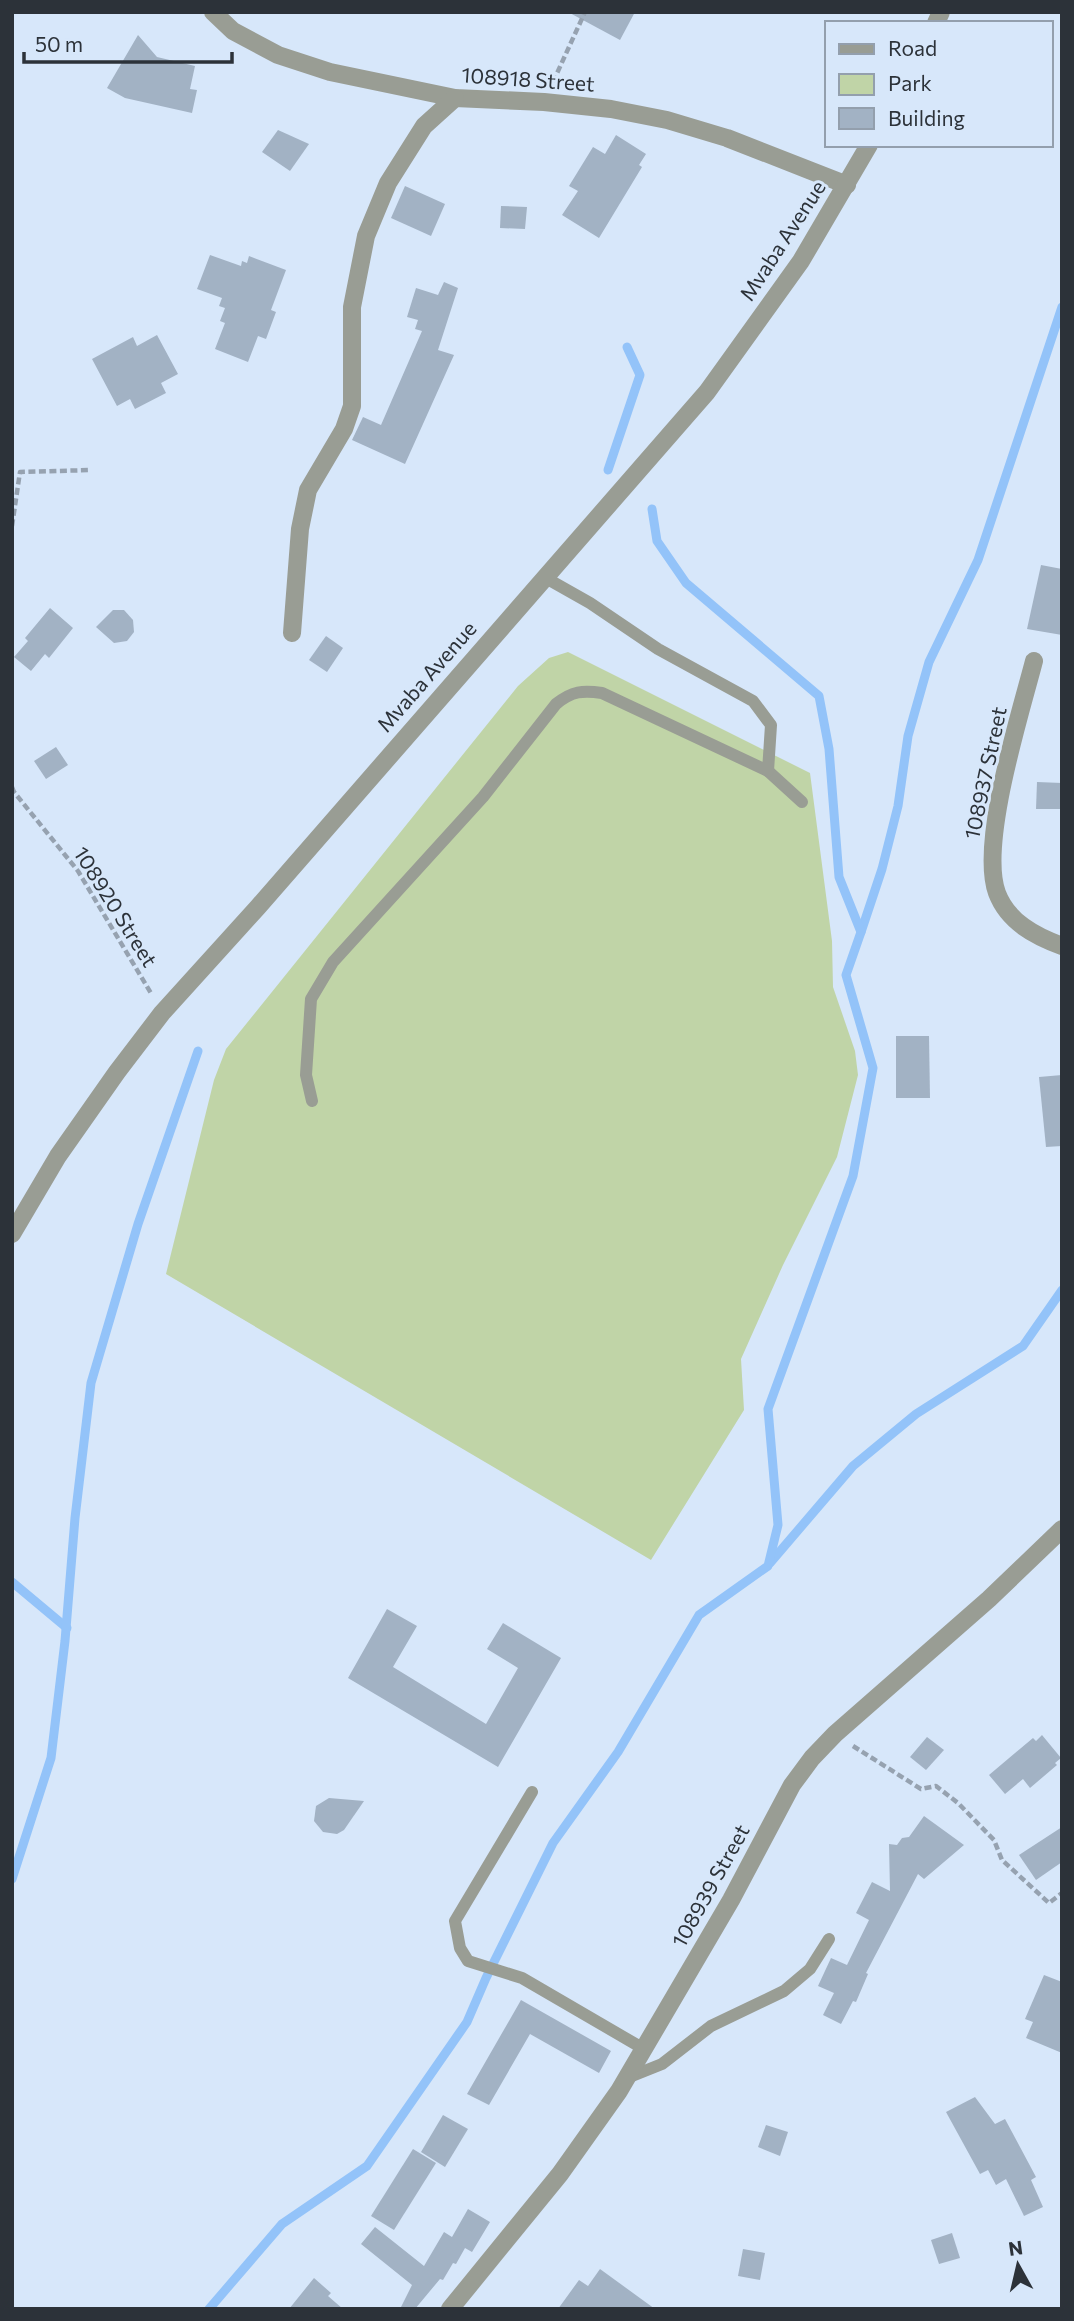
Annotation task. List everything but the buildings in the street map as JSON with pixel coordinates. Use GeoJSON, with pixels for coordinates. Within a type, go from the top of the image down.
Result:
{"type":"FeatureCollection","features":[{"type":"Feature","properties":{"kind":"street","name":"108918 Street"},"geometry":{"type":"LineString","coordinates":[[213,12],[233,31],[278,55],[330,72],[456,98],[544,102],[611,109],[667,120],[727,138],[847,185]]}},
{"type":"Feature","properties":{"kind":"street"},"geometry":{"type":"LineString","coordinates":[[292,633],[300,529],[308,490],[344,429],[352,406],[352,307],[366,236],[388,183],[424,126],[456,98]]}},
{"type":"Feature","properties":{"kind":"street","name":"Mvaba Avenue"},"geometry":{"type":"LineString","coordinates":[[12,1234],[58,1156],[162,1013],[328,828],[707,391],[801,261],[868,147]]}},
{"type":"Feature","properties":{"kind":"street","name":"108937 Street"},"geometry":{"type":"LineString","coordinates":[[1034,661],[1000,802],[992,847],[992,874],[1007,911],[1030,933],[1062,946]]}},
{"type":"Feature","properties":{"kind":"street","name":"108939 Street"},"geometry":{"type":"LineString","coordinates":[[450,2309],[560,2174],[626,2078],[731,1900],[792,1785],[812,1758],[835,1734],[989,1599],[1062,1529]]}},
{"type":"Feature","properties":{"kind":"lane"},"geometry":{"type":"LineString","coordinates":[[544,577],[590,603],[658,649],[753,701],[771,725],[768,771]]}},
{"type":"Feature","properties":{"kind":"lane"},"geometry":{"type":"LineString","coordinates":[[312,1101],[306,1075],[311,999],[333,962],[483,797],[556,704],[567,695],[586,690],[602,693],[768,771],[802,802]]}},
{"type":"Feature","properties":{"kind":"lane"},"geometry":{"type":"LineString","coordinates":[[532,1792],[454,1921],[460,1948],[468,1961],[522,1978],[644,2049]]}},
{"type":"Feature","properties":{"kind":"lane"},"geometry":{"type":"LineString","coordinates":[[626,2078],[662,2064],[711,2026],[784,1991],[810,1969],[829,1939]]}},
{"type":"Feature","properties":{"kind":"path"},"geometry":{"type":"LineString","coordinates":[[544,102],[585,12]]}},
{"type":"Feature","properties":{"kind":"path"},"geometry":{"type":"LineString","coordinates":[[12,526],[20,472],[91,470]]}},
{"type":"Feature","properties":{"kind":"path","name":"108920 Street"},"geometry":{"type":"LineString","coordinates":[[12,787],[78,871],[162,1013]]}},
{"type":"Feature","properties":{"kind":"path"},"geometry":{"type":"LineString","coordinates":[[835,1734],[921,1789],[936,1786],[958,1803],[994,1840],[1002,1860],[1049,1903],[1062,1894]]}},
{"type":"Feature","properties":{"kind":"green space"},"geometry":{"type":"Polygon","coordinates":[[[568,652],[810,773],[832,941],[833,987],[855,1051],[858,1075],[837,1157],[783,1265],[741,1359],[744,1410],[651,1560],[166,1274],[214,1080],[226,1049],[518,686],[549,658],[568,652]]]}},
{"type":"Feature","properties":{"kind":"waterway"},"geometry":{"type":"LineString","coordinates":[[861,932],[882,869],[898,806],[908,736],[929,662],[978,560],[1062,307]]}},
{"type":"Feature","properties":{"kind":"waterway"},"geometry":{"type":"LineString","coordinates":[[608,470],[640,375],[627,347]]}},
{"type":"Feature","properties":{"kind":"waterway"},"geometry":{"type":"LineString","coordinates":[[209,2309],[282,2224],[367,2166],[467,2022],[553,1843],[618,1752],[699,1615],[768,1566],[778,1525],[768,1409],[853,1176],[873,1068],[846,975],[861,932],[839,877],[829,749],[819,696],[686,583],[657,541],[652,509]]}},
{"type":"Feature","properties":{"kind":"waterway"},"geometry":{"type":"LineString","coordinates":[[12,1879],[51,1758],[91,1383],[138,1224],[198,1051]]}},
{"type":"Feature","properties":{"kind":"waterway"},"geometry":{"type":"LineString","coordinates":[[770,1563],[853,1466],[916,1414],[1023,1346],[1062,1290]]}},
{"type":"Feature","properties":{"kind":"waterway"},"geometry":{"type":"LineString","coordinates":[[12,1582],[67,1628]]}}]}
